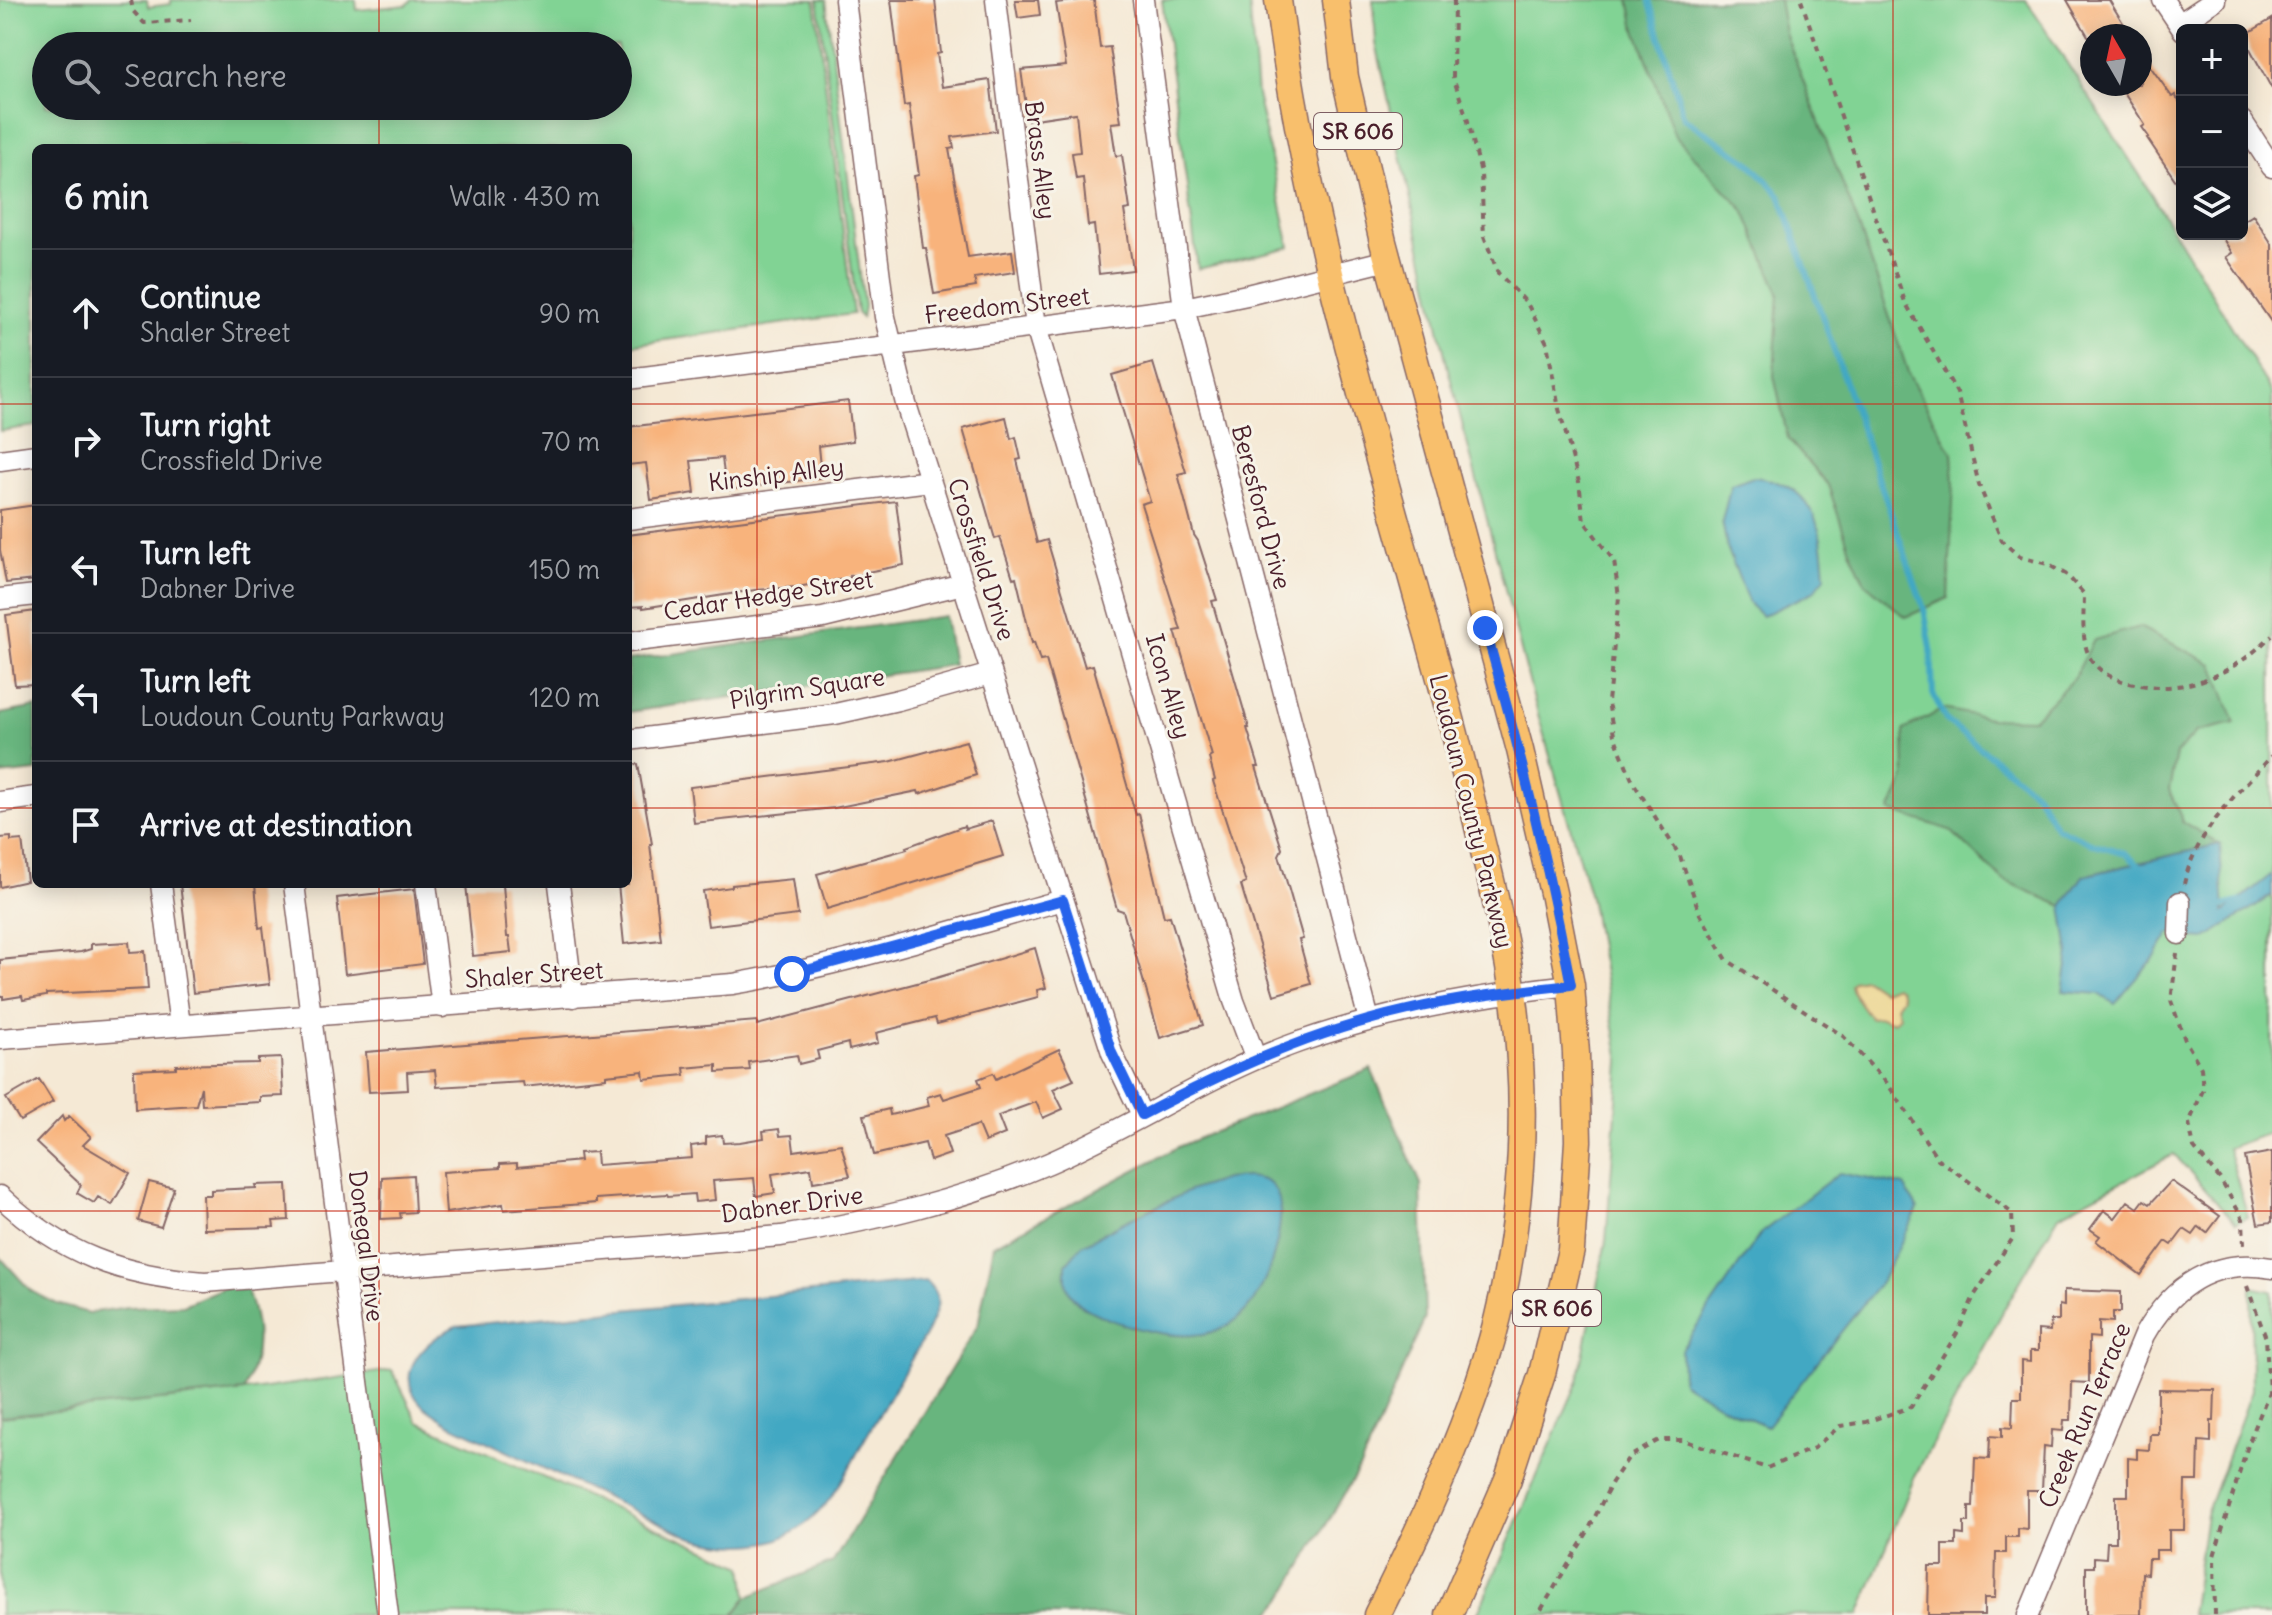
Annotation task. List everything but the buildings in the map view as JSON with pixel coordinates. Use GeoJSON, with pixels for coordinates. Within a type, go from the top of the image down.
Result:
{"type":"FeatureCollection","features":[{"type":"Feature","properties":{"kind":"main road","name":"Loudoun County Parkway"},"geometry":{"type":"LineString","coordinates":[[1278,0],[1286,67],[1329,275],[1455,732],[1492,883],[1512,992],[1520,1061],[1522,1133],[1506,1281],[1487,1354],[1458,1436],[1416,1537],[1377,1615]]}},
{"type":"Feature","properties":{"kind":"main road","name":"SR 606"},"geometry":{"type":"LineString","coordinates":[[1336,0],[1345,77],[1388,260],[1520,750],[1553,893],[1571,985],[1576,1053],[1578,1141],[1571,1250],[1542,1374],[1508,1479],[1476,1559],[1449,1615]]}},
{"type":"Feature","properties":{"kind":"street","name":"Crossfield Drive"},"geometry":{"type":"LineString","coordinates":[[845,0],[891,346],[930,481],[1112,1053],[1142,1115]]}},
{"type":"Feature","properties":{"kind":"street","name":"Brass Alley"},"geometry":{"type":"LineString","coordinates":[[996,0],[1036,327]]}},
{"type":"Feature","properties":{"kind":"street","name":"Beresford Drive"},"geometry":{"type":"LineString","coordinates":[[1143,0],[1184,308],[1369,1020]]}},
{"type":"Feature","properties":{"kind":"street"},"geometry":{"type":"LineString","coordinates":[[2163,0],[2179,24]]}},
{"type":"Feature","properties":{"kind":"street"},"geometry":{"type":"LineString","coordinates":[[2185,24],[2215,0]]}},
{"type":"Feature","properties":{"kind":"street"},"geometry":{"type":"LineString","coordinates":[[2248,129],[2271,162]]}},
{"type":"Feature","properties":{"kind":"street","name":"Freedom Street"},"geometry":{"type":"LineString","coordinates":[[632,378],[1184,308],[1388,260]]}},
{"type":"Feature","properties":{"kind":"street","name":"Icon Alley"},"geometry":{"type":"LineString","coordinates":[[1036,327],[1234,1001],[1256,1059]]}},
{"type":"Feature","properties":{"kind":"street"},"geometry":{"type":"LineString","coordinates":[[0,460],[32,456]]}},
{"type":"Feature","properties":{"kind":"street","name":"Kinship Alley"},"geometry":{"type":"LineString","coordinates":[[632,518],[930,481]]}},
{"type":"Feature","properties":{"kind":"street","name":"Cedar Hedge Street"},"geometry":{"type":"LineString","coordinates":[[632,642],[823,618],[963,584]]}},
{"type":"Feature","properties":{"kind":"street"},"geometry":{"type":"LineString","coordinates":[[0,599],[32,595]]}},
{"type":"Feature","properties":{"kind":"street","name":"Pilgrim Square"},"geometry":{"type":"LineString","coordinates":[[632,739],[835,714],[991,674]]}},
{"type":"Feature","properties":{"kind":"street"},"geometry":{"type":"LineString","coordinates":[[0,802],[32,798]]}},
{"type":"Feature","properties":{"kind":"street"},"geometry":{"type":"LineString","coordinates":[[162,888],[180,1025]]}},
{"type":"Feature","properties":{"kind":"street","name":"Donegal Drive"},"geometry":{"type":"LineString","coordinates":[[295,888],[388,1615]]}},
{"type":"Feature","properties":{"kind":"street"},"geometry":{"type":"LineString","coordinates":[[427,888],[442,1007]]}},
{"type":"Feature","properties":{"kind":"street"},"geometry":{"type":"LineString","coordinates":[[559,888],[573,997]]}},
{"type":"Feature","properties":{"kind":"street","name":"Shaler Street"},"geometry":{"type":"LineString","coordinates":[[0,1039],[733,984],[792,974],[1063,900]]}},
{"type":"Feature","properties":{"kind":"street"},"geometry":{"type":"LineString","coordinates":[[2179,934],[2180,902]]}},
{"type":"Feature","properties":{"kind":"street","name":"Dabner Drive"},"geometry":{"type":"LineString","coordinates":[[0,1196],[23,1218],[53,1239],[88,1257],[129,1272],[205,1282],[781,1236],[858,1224],[986,1187],[1048,1163],[1256,1059],[1369,1020],[1441,1003],[1571,985]]}},
{"type":"Feature","properties":{"kind":"street","name":"Creek Run Terrace"},"geometry":{"type":"LineString","coordinates":[[2028,1615],[2144,1335],[2156,1314],[2179,1290],[2208,1273],[2232,1266],[2272,1268]]}},
{"type":"Feature","properties":{"kind":"path"},"geometry":{"type":"LineString","coordinates":[[131,0],[133,11],[144,23],[191,20]]}},
{"type":"Feature","properties":{"kind":"path"},"geometry":{"type":"LineString","coordinates":[[1454,0],[1453,77],[1481,173],[1484,236],[1498,273],[1527,303],[1547,343],[1559,409],[1579,482],[1584,521],[1614,561],[1619,597],[1608,702],[1614,735],[1633,782],[1680,856],[1700,914],[1727,960],[1843,1036],[1887,1083],[1938,1159],[2012,1213],[2013,1238],[1974,1296],[1959,1330],[1911,1407],[1866,1422],[1840,1426],[1814,1448],[1767,1468],[1683,1440],[1659,1440],[1629,1457],[1538,1615]]}},
{"type":"Feature","properties":{"kind":"path"},"geometry":{"type":"LineString","coordinates":[[1801,0],[1905,302],[1957,393],[1979,485],[2002,541],[2020,557],[2047,564],[2067,575],[2084,594],[2084,634],[2091,660],[2116,681],[2174,687],[2200,682],[2244,659],[2272,635]]}},
{"type":"Feature","properties":{"kind":"path"},"geometry":{"type":"LineString","coordinates":[[2180,902],[2187,870],[2204,834],[2272,756]]}},
{"type":"Feature","properties":{"kind":"green space"},"geometry":{"type":"Polygon","coordinates":[[[0,0],[147,0],[148,7],[171,4],[171,0],[356,0],[357,10],[407,5],[412,0],[815,0],[853,314],[632,344],[632,144],[32,144],[32,427],[0,431],[0,0]]]}},
{"type":"Feature","properties":{"kind":"green space"},"geometry":{"type":"Polygon","coordinates":[[[818,0],[826,0],[864,306],[862,318],[857,313],[818,0]]]}},
{"type":"Feature","properties":{"kind":"green space"},"geometry":{"type":"Polygon","coordinates":[[[1162,0],[1249,0],[1257,94],[1290,247],[1198,269],[1162,0]]]}},
{"type":"Feature","properties":{"kind":"green space"},"geometry":{"type":"Polygon","coordinates":[[[1373,0],[2026,0],[2080,83],[2080,96],[2088,96],[2139,174],[2176,235],[2176,240],[2179,240],[2272,393],[2272,1132],[2228,1148],[2248,1217],[2236,1223],[2174,1154],[2059,1215],[2007,1304],[1915,1476],[1859,1615],[1477,1615],[1578,1381],[1606,1241],[1620,1061],[1590,897],[1532,693],[1448,369],[1376,43],[1373,0]]]}},
{"type":"Feature","properties":{"kind":"green space"},"geometry":{"type":"Polygon","coordinates":[[[1629,0],[1779,0],[1785,33],[1860,229],[1909,375],[1952,453],[1954,483],[1948,598],[1906,617],[1865,583],[1828,485],[1788,439],[1774,376],[1779,293],[1744,210],[1675,136],[1634,24],[1629,0]]]}},
{"type":"Feature","properties":{"kind":"green space"},"geometry":{"type":"Polygon","coordinates":[[[945,616],[953,665],[632,711],[632,659],[945,616]]]}},
{"type":"Feature","properties":{"kind":"green space"},"geometry":{"type":"Polygon","coordinates":[[[2139,627],[2213,664],[2235,723],[2196,732],[2176,754],[2169,790],[2183,822],[2220,844],[2084,876],[2062,906],[2003,880],[1950,830],[1890,811],[1905,778],[1904,730],[1943,709],[1989,718],[2033,719],[2074,678],[2094,640],[2139,627]]]}},
{"type":"Feature","properties":{"kind":"green space"},"geometry":{"type":"Polygon","coordinates":[[[32,708],[32,771],[0,775],[0,714],[32,708]]]}},
{"type":"Feature","properties":{"kind":"green space"},"geometry":{"type":"Polygon","coordinates":[[[1371,1069],[1421,1184],[1425,1318],[1361,1465],[1282,1600],[1269,1615],[734,1615],[747,1597],[833,1562],[978,1325],[994,1245],[1180,1146],[1371,1069]]]}},
{"type":"Feature","properties":{"kind":"green space"},"geometry":{"type":"Polygon","coordinates":[[[0,1257],[31,1291],[57,1304],[88,1313],[128,1307],[183,1305],[243,1279],[253,1308],[257,1335],[254,1361],[244,1391],[0,1417],[0,1257]]]}},
{"type":"Feature","properties":{"kind":"green space"},"geometry":{"type":"Polygon","coordinates":[[[2251,1287],[2272,1291],[2272,1615],[2191,1615],[2206,1515],[2252,1390],[2251,1287]]]}},
{"type":"Feature","properties":{"kind":"green space"},"geometry":{"type":"Polygon","coordinates":[[[392,1370],[418,1422],[743,1566],[747,1597],[733,1615],[0,1615],[0,1417],[244,1391],[392,1370]]]}},
{"type":"Feature","properties":{"kind":"sand"},"geometry":{"type":"Polygon","coordinates":[[[1865,979],[1883,991],[1895,986],[1900,989],[1902,997],[1896,1006],[1899,1016],[1893,1022],[1881,1017],[1870,1018],[1852,992],[1850,985],[1853,981],[1865,979]]]}},
{"type":"Feature","properties":{"kind":"water"},"geometry":{"type":"Polygon","coordinates":[[[1753,477],[1790,488],[1811,509],[1821,540],[1825,577],[1813,592],[1762,616],[1749,604],[1727,547],[1722,521],[1731,485],[1753,477]]]}},
{"type":"Feature","properties":{"kind":"water"},"geometry":{"type":"Polygon","coordinates":[[[2220,844],[2224,912],[2272,874],[2272,895],[2205,939],[2192,938],[2186,932],[2170,933],[2155,957],[2115,1004],[2099,994],[2063,991],[2069,952],[2062,906],[2083,876],[2220,844]]]}},
{"type":"Feature","properties":{"kind":"water"},"geometry":{"type":"Polygon","coordinates":[[[1839,1173],[1904,1186],[1918,1209],[1882,1280],[1767,1426],[1721,1406],[1682,1382],[1681,1350],[1761,1233],[1839,1173]]]}},
{"type":"Feature","properties":{"kind":"water"},"geometry":{"type":"Polygon","coordinates":[[[1246,1177],[1265,1181],[1274,1188],[1279,1200],[1280,1222],[1267,1275],[1254,1300],[1238,1318],[1219,1330],[1196,1335],[1171,1335],[1111,1320],[1086,1308],[1070,1294],[1066,1286],[1066,1264],[1082,1245],[1189,1191],[1225,1179],[1246,1177]]]}},
{"type":"Feature","properties":{"kind":"water"},"geometry":{"type":"Polygon","coordinates":[[[926,1281],[936,1294],[938,1304],[934,1316],[841,1482],[818,1513],[802,1527],[768,1542],[731,1545],[690,1537],[449,1424],[422,1405],[413,1393],[410,1381],[411,1369],[424,1348],[456,1326],[926,1281]]]}},
{"type":"Feature","properties":{"kind":"waterway"},"geometry":{"type":"LineString","coordinates":[[1649,0],[1684,118],[1750,163],[1780,195],[1924,609],[1931,648],[1933,694],[1946,720],[2036,793],[2056,827],[2091,843],[2125,853],[2142,868]]}},
{"type":"Feature","properties":{"kind":"waterway"},"geometry":{"type":"LineString","coordinates":[[2215,908],[2243,901]]}},
{"type":"Feature","properties":{"kind":"route"},"geometry":{"type":"LineString","coordinates":[[792,974],[1063,900],[1112,1053],[1142,1115],[1256,1059],[1369,1020],[1441,1003],[1571,985],[1520,750],[1485,628]]}}]}
